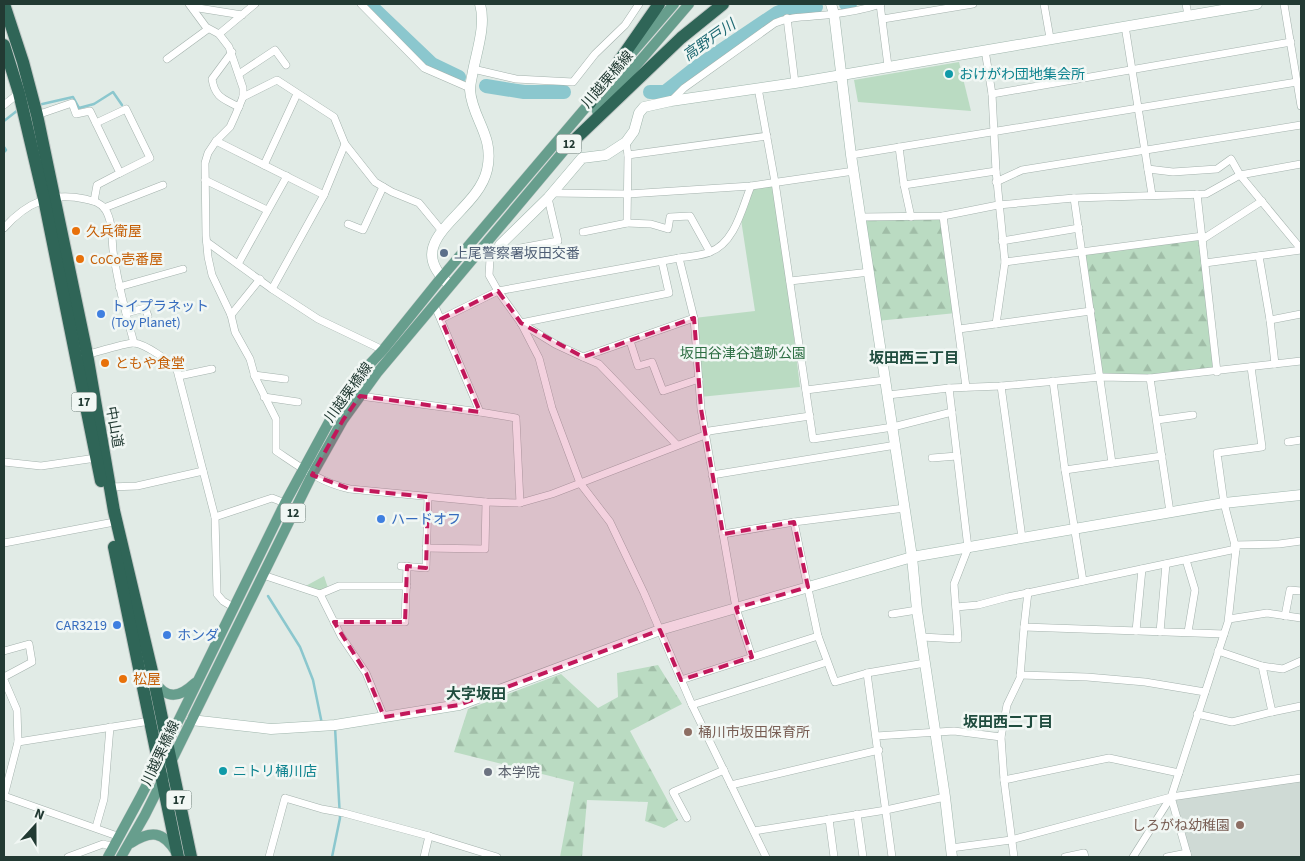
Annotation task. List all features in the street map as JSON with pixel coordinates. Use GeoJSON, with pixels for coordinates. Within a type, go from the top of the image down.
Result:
{"type":"FeatureCollection","features":[{"type":"Feature","properties":{"kind":"highway","name":"中山道"},"geometry":{"type":"LineString","coordinates":[[4,4],[23,62],[37,116],[75,357],[150,721],[165,761],[191,857]]}},
{"type":"Feature","properties":{"kind":"highway"},"geometry":{"type":"LineString","coordinates":[[590,103],[659,4]]}},
{"type":"Feature","properties":{"kind":"highway"},"geometry":{"type":"LineString","coordinates":[[568,146],[681,38],[723,4]]}},
{"type":"Feature","properties":{"kind":"highway","name":"中山道"},"geometry":{"type":"LineString","coordinates":[[4,45],[49,198],[87,354],[114,511],[167,743],[162,780],[177,855]]}},
{"type":"Feature","properties":{"kind":"main road","name":"川越栗橋線"},"geometry":{"type":"LineString","coordinates":[[167,743],[302,469],[349,390],[441,278],[674,4]]}},
{"type":"Feature","properties":{"kind":"main road","name":"川越栗橋線"},"geometry":{"type":"LineString","coordinates":[[108,857],[191,720],[312,474],[330,441],[360,396],[434,304],[689,4]]}},
{"type":"Feature","properties":{"kind":"main road"},"geometry":{"type":"LineString","coordinates":[[154,680],[164,692],[176,695],[188,689],[197,680]]}},
{"type":"Feature","properties":{"kind":"main road","name":"川越栗橋線"},"geometry":{"type":"LineString","coordinates":[[121,857],[162,780]]}},
{"type":"Feature","properties":{"kind":"main road"},"geometry":{"type":"LineString","coordinates":[[129,845],[144,836],[159,835],[171,844],[177,855]]}},
{"type":"Feature","properties":{"kind":"street"},"geometry":{"type":"LineString","coordinates":[[219,34],[255,4]]}},
{"type":"Feature","properties":{"kind":"street"},"geometry":{"type":"LineString","coordinates":[[361,4],[424,68],[470,88]]}},
{"type":"Feature","properties":{"kind":"street"},"geometry":{"type":"LineString","coordinates":[[450,285],[441,278],[434,268],[431,260],[434,245],[442,231],[478,192],[487,171],[489,150],[487,139],[473,105],[470,88],[483,16],[480,4]]}},
{"type":"Feature","properties":{"kind":"street"},"geometry":{"type":"LineString","coordinates":[[474,69],[516,79],[573,82],[595,54],[625,25],[640,4]]}},
{"type":"Feature","properties":{"kind":"street"},"geometry":{"type":"LineString","coordinates":[[831,4],[842,74],[851,155],[862,217],[912,557],[917,610],[952,853],[1011,840],[1171,797],[1301,778]]}},
{"type":"Feature","properties":{"kind":"street"},"geometry":{"type":"LineString","coordinates":[[671,101],[684,88],[775,23],[787,18],[862,10],[880,4],[888,66]]}},
{"type":"Feature","properties":{"kind":"street"},"geometry":{"type":"LineString","coordinates":[[883,19],[973,4]]}},
{"type":"Feature","properties":{"kind":"street"},"geometry":{"type":"LineString","coordinates":[[1044,4],[1050,38]]}},
{"type":"Feature","properties":{"kind":"street"},"geometry":{"type":"LineString","coordinates":[[1186,4],[1188,15]]}},
{"type":"Feature","properties":{"kind":"street"},"geometry":{"type":"LineString","coordinates":[[766,857],[692,705],[644,594],[610,522],[580,483],[552,408],[539,358],[521,323],[489,275],[490,259],[500,245],[550,195],[582,158],[606,155],[626,142],[634,130],[639,113],[644,107],[1257,4]]}},
{"type":"Feature","properties":{"kind":"street"},"geometry":{"type":"LineString","coordinates":[[1284,4],[1301,106]]}},
{"type":"Feature","properties":{"kind":"street"},"geometry":{"type":"LineString","coordinates":[[190,6],[242,16]]}},
{"type":"Feature","properties":{"kind":"street"},"geometry":{"type":"LineString","coordinates":[[190,6],[208,28],[219,34],[232,52],[243,88],[243,97],[230,127],[208,153],[205,163],[207,242],[212,274],[236,332],[250,359],[254,375],[276,419],[276,451],[302,469],[332,485],[350,489],[486,502],[520,503],[552,494],[705,435],[709,431],[810,416]]}},
{"type":"Feature","properties":{"kind":"street"},"geometry":{"type":"LineString","coordinates":[[787,18],[795,83]]}},
{"type":"Feature","properties":{"kind":"street"},"geometry":{"type":"LineString","coordinates":[[1125,26],[1152,195]]}},
{"type":"Feature","properties":{"kind":"street"},"geometry":{"type":"LineString","coordinates":[[168,59],[208,28]]}},
{"type":"Feature","properties":{"kind":"street"},"geometry":{"type":"LineString","coordinates":[[992,94],[1291,42]]}},
{"type":"Feature","properties":{"kind":"street"},"geometry":{"type":"LineString","coordinates":[[239,74],[275,50],[286,65]]}},
{"type":"Feature","properties":{"kind":"street"},"geometry":{"type":"LineString","coordinates":[[985,50],[992,94],[996,182],[1005,262],[996,324]]}},
{"type":"Feature","properties":{"kind":"street"},"geometry":{"type":"LineString","coordinates":[[232,52],[212,79],[214,90],[220,97],[239,107]]}},
{"type":"Feature","properties":{"kind":"street"},"geometry":{"type":"LineString","coordinates":[[243,97],[277,80],[334,117],[345,144],[375,182],[392,192],[419,202],[442,231]]}},
{"type":"Feature","properties":{"kind":"street"},"geometry":{"type":"LineString","coordinates":[[851,155],[1297,82]]}},
{"type":"Feature","properties":{"kind":"street"},"geometry":{"type":"LineString","coordinates":[[758,88],[768,136],[813,440],[892,428],[952,412]]}},
{"type":"Feature","properties":{"kind":"street"},"geometry":{"type":"LineString","coordinates":[[4,105],[19,93]]}},
{"type":"Feature","properties":{"kind":"street"},"geometry":{"type":"LineString","coordinates":[[264,165],[297,94]]}},
{"type":"Feature","properties":{"kind":"street"},"geometry":{"type":"LineString","coordinates":[[37,116],[72,103],[76,114],[90,111],[120,173]]}},
{"type":"Feature","properties":{"kind":"street"},"geometry":{"type":"LineString","coordinates":[[94,201],[97,185],[150,158],[126,109],[96,123]]}},
{"type":"Feature","properties":{"kind":"street"},"geometry":{"type":"LineString","coordinates":[[996,182],[1022,170],[1301,125]]}},
{"type":"Feature","properties":{"kind":"street"},"geometry":{"type":"LineString","coordinates":[[628,155],[768,136]]}},
{"type":"Feature","properties":{"kind":"street"},"geometry":{"type":"LineString","coordinates":[[216,142],[324,195]]}},
{"type":"Feature","properties":{"kind":"street"},"geometry":{"type":"LineString","coordinates":[[626,142],[628,155],[627,223]]}},
{"type":"Feature","properties":{"kind":"street"},"geometry":{"type":"LineString","coordinates":[[272,288],[305,233],[324,195],[345,144]]}},
{"type":"Feature","properties":{"kind":"street"},"geometry":{"type":"LineString","coordinates":[[899,147],[911,217]]}},
{"type":"Feature","properties":{"kind":"street"},"geometry":{"type":"LineString","coordinates":[[1148,169],[1173,172],[1217,169],[1231,159],[1240,175],[1301,250]]}},
{"type":"Feature","properties":{"kind":"street"},"geometry":{"type":"LineString","coordinates":[[862,217],[943,216],[998,205],[1074,198],[1206,194],[1240,175],[1301,164]]}},
{"type":"Feature","properties":{"kind":"street"},"geometry":{"type":"LineString","coordinates":[[550,195],[628,194],[751,186],[854,171]]}},
{"type":"Feature","properties":{"kind":"street"},"geometry":{"type":"LineString","coordinates":[[904,184],[996,171]]}},
{"type":"Feature","properties":{"kind":"street"},"geometry":{"type":"LineString","coordinates":[[238,264],[286,176]]}},
{"type":"Feature","properties":{"kind":"street"},"geometry":{"type":"LineString","coordinates":[[205,180],[268,210]]}},
{"type":"Feature","properties":{"kind":"street"},"geometry":{"type":"LineString","coordinates":[[104,208],[163,184]]}},
{"type":"Feature","properties":{"kind":"street"},"geometry":{"type":"LineString","coordinates":[[441,319],[498,291],[710,252],[719,247],[730,236],[751,186]]}},
{"type":"Feature","properties":{"kind":"street"},"geometry":{"type":"LineString","coordinates":[[348,224],[363,230],[383,187]]}},
{"type":"Feature","properties":{"kind":"street"},"geometry":{"type":"LineString","coordinates":[[1197,194],[1217,372]]}},
{"type":"Feature","properties":{"kind":"street"},"geometry":{"type":"LineString","coordinates":[[500,245],[510,250],[558,241],[550,195]]}},
{"type":"Feature","properties":{"kind":"street"},"geometry":{"type":"LineString","coordinates":[[4,228],[14,217],[49,198],[70,196],[94,201],[104,208],[110,222],[113,255],[134,343]]}},
{"type":"Feature","properties":{"kind":"street"},"geometry":{"type":"LineString","coordinates":[[1074,198],[1112,463]]}},
{"type":"Feature","properties":{"kind":"street"},"geometry":{"type":"LineString","coordinates":[[1005,262],[1203,237],[1262,201]]}},
{"type":"Feature","properties":{"kind":"street"},"geometry":{"type":"LineString","coordinates":[[584,232],[627,223],[651,224],[668,229],[670,217],[690,216],[710,252]]}},
{"type":"Feature","properties":{"kind":"street"},"geometry":{"type":"LineString","coordinates":[[943,216],[966,387]]}},
{"type":"Feature","properties":{"kind":"street"},"geometry":{"type":"LineString","coordinates":[[1002,241],[1079,228]]}},
{"type":"Feature","properties":{"kind":"street"},"geometry":{"type":"LineString","coordinates":[[207,242],[318,318],[383,350]]}},
{"type":"Feature","properties":{"kind":"street"},"geometry":{"type":"LineString","coordinates":[[1205,263],[1301,250]]}},
{"type":"Feature","properties":{"kind":"street"},"geometry":{"type":"LineString","coordinates":[[1259,256],[1270,320],[1275,364]]}},
{"type":"Feature","properties":{"kind":"street"},"geometry":{"type":"LineString","coordinates":[[679,258],[694,318],[705,435],[736,608],[752,657]]}},
{"type":"Feature","properties":{"kind":"street"},"geometry":{"type":"LineString","coordinates":[[521,323],[669,293],[662,262]]}},
{"type":"Feature","properties":{"kind":"street"},"geometry":{"type":"LineString","coordinates":[[120,287],[183,269]]}},
{"type":"Feature","properties":{"kind":"street"},"geometry":{"type":"LineString","coordinates":[[790,281],[870,272]]}},
{"type":"Feature","properties":{"kind":"street"},"geometry":{"type":"LineString","coordinates":[[230,316],[260,279]]}},
{"type":"Feature","properties":{"kind":"street"},"geometry":{"type":"LineString","coordinates":[[434,304],[480,412]]}},
{"type":"Feature","properties":{"kind":"street"},"geometry":{"type":"LineString","coordinates":[[126,313],[145,308],[148,316]]}},
{"type":"Feature","properties":{"kind":"street"},"geometry":{"type":"LineString","coordinates":[[959,329],[1091,311]]}},
{"type":"Feature","properties":{"kind":"street"},"geometry":{"type":"LineString","coordinates":[[1270,320],[1301,314]]}},
{"type":"Feature","properties":{"kind":"street"},"geometry":{"type":"LineString","coordinates":[[583,357],[694,318]]}},
{"type":"Feature","properties":{"kind":"street"},"geometry":{"type":"LineString","coordinates":[[521,323],[555,344],[599,364],[677,445]]}},
{"type":"Feature","properties":{"kind":"street"},"geometry":{"type":"LineString","coordinates":[[630,341],[638,366],[652,362],[663,391],[699,379]]}},
{"type":"Feature","properties":{"kind":"street"},"geometry":{"type":"LineString","coordinates":[[75,357],[134,343],[159,355],[172,364],[180,376],[215,517],[218,594],[233,607]]}},
{"type":"Feature","properties":{"kind":"street"},"geometry":{"type":"LineString","coordinates":[[888,396],[949,388],[1001,386],[1101,377],[1150,378],[1217,372],[1301,361]]}},
{"type":"Feature","properties":{"kind":"street"},"geometry":{"type":"LineString","coordinates":[[1133,857],[1171,797],[1229,619],[1235,547],[1224,503],[1217,453],[1262,447],[1251,367]]}},
{"type":"Feature","properties":{"kind":"street"},"geometry":{"type":"LineString","coordinates":[[180,376],[212,369]]}},
{"type":"Feature","properties":{"kind":"street"},"geometry":{"type":"LineString","coordinates":[[254,375],[285,379]]}},
{"type":"Feature","properties":{"kind":"street"},"geometry":{"type":"LineString","coordinates":[[1150,378],[1170,512]]}},
{"type":"Feature","properties":{"kind":"street"},"geometry":{"type":"LineString","coordinates":[[806,390],[886,380]]}},
{"type":"Feature","properties":{"kind":"street"},"geometry":{"type":"LineString","coordinates":[[1054,381],[1065,470],[1083,581]]}},
{"type":"Feature","properties":{"kind":"street"},"geometry":{"type":"LineString","coordinates":[[1001,386],[1022,538]]}},
{"type":"Feature","properties":{"kind":"street"},"geometry":{"type":"LineString","coordinates":[[922,637],[958,638],[954,584],[968,548],[949,388]]}},
{"type":"Feature","properties":{"kind":"street"},"geometry":{"type":"LineString","coordinates":[[360,396],[516,418],[520,503]]}},
{"type":"Feature","properties":{"kind":"street"},"geometry":{"type":"LineString","coordinates":[[264,397],[298,402]]}},
{"type":"Feature","properties":{"kind":"street"},"geometry":{"type":"LineString","coordinates":[[1157,420],[1193,415]]}},
{"type":"Feature","properties":{"kind":"street"},"geometry":{"type":"LineString","coordinates":[[1288,442],[1301,440]]}},
{"type":"Feature","properties":{"kind":"street"},"geometry":{"type":"LineString","coordinates":[[712,475],[896,445]]}},
{"type":"Feature","properties":{"kind":"street"},"geometry":{"type":"LineString","coordinates":[[932,458],[957,456]]}},
{"type":"Feature","properties":{"kind":"street"},"geometry":{"type":"LineString","coordinates":[[1065,470],[1162,456]]}},
{"type":"Feature","properties":{"kind":"street"},"geometry":{"type":"LineString","coordinates":[[4,462],[41,466],[96,458]]}},
{"type":"Feature","properties":{"kind":"street"},"geometry":{"type":"LineString","coordinates":[[110,487],[137,486],[203,471]]}},
{"type":"Feature","properties":{"kind":"street"},"geometry":{"type":"LineString","coordinates":[[191,720],[271,729],[335,725],[459,705],[660,630],[912,557],[1224,503],[1301,495]]}},
{"type":"Feature","properties":{"kind":"street"},"geometry":{"type":"LineString","coordinates":[[334,622],[405,622],[406,586],[404,566],[426,568],[428,497]]}},
{"type":"Feature","properties":{"kind":"street"},"geometry":{"type":"LineString","coordinates":[[215,517],[272,498],[285,503]]}},
{"type":"Feature","properties":{"kind":"street"},"geometry":{"type":"LineString","coordinates":[[426,548],[485,549],[486,502]]}},
{"type":"Feature","properties":{"kind":"street"},"geometry":{"type":"LineString","coordinates":[[723,534],[794,522],[905,508]]}},
{"type":"Feature","properties":{"kind":"street"},"geometry":{"type":"LineString","coordinates":[[794,522],[818,636],[835,682],[867,673],[926,663]]}},
{"type":"Feature","properties":{"kind":"street"},"geometry":{"type":"LineString","coordinates":[[4,543],[109,523]]}},
{"type":"Feature","properties":{"kind":"street"},"geometry":{"type":"LineString","coordinates":[[956,606],[978,605],[1028,592],[1186,560],[1235,547],[1301,541]]}},
{"type":"Feature","properties":{"kind":"street"},"geometry":{"type":"LineString","coordinates":[[1186,560],[1195,590],[1188,632]]}},
{"type":"Feature","properties":{"kind":"street"},"geometry":{"type":"LineString","coordinates":[[1160,632],[1166,564]]}},
{"type":"Feature","properties":{"kind":"street"},"geometry":{"type":"LineString","coordinates":[[1136,631],[1142,569]]}},
{"type":"Feature","properties":{"kind":"street"},"geometry":{"type":"LineString","coordinates":[[262,575],[320,594],[340,586],[406,586]]}},
{"type":"Feature","properties":{"kind":"street"},"geometry":{"type":"LineString","coordinates":[[1285,616],[1290,590],[1301,592]]}},
{"type":"Feature","properties":{"kind":"street"},"geometry":{"type":"LineString","coordinates":[[1014,857],[1004,780],[1001,737],[1007,706],[1020,675],[1028,592]]}},
{"type":"Feature","properties":{"kind":"street"},"geometry":{"type":"LineString","coordinates":[[320,594],[349,651],[366,673],[384,717]]}},
{"type":"Feature","properties":{"kind":"street"},"geometry":{"type":"LineString","coordinates":[[892,614],[917,610]]}},
{"type":"Feature","properties":{"kind":"street"},"geometry":{"type":"LineString","coordinates":[[1229,619],[1267,613],[1301,618]]}},
{"type":"Feature","properties":{"kind":"street"},"geometry":{"type":"LineString","coordinates":[[1024,627],[1224,634]]}},
{"type":"Feature","properties":{"kind":"street"},"geometry":{"type":"LineString","coordinates":[[681,680],[818,636]]}},
{"type":"Feature","properties":{"kind":"street"},"geometry":{"type":"LineString","coordinates":[[4,651],[29,644],[32,662],[4,679],[17,710],[18,742],[4,796],[120,837]]}},
{"type":"Feature","properties":{"kind":"street"},"geometry":{"type":"LineString","coordinates":[[1218,651],[1262,666],[1283,670],[1301,661]]}},
{"type":"Feature","properties":{"kind":"street"},"geometry":{"type":"LineString","coordinates":[[692,705],[827,662]]}},
{"type":"Feature","properties":{"kind":"street"},"geometry":{"type":"LineString","coordinates":[[1262,666],[1272,712]]}},
{"type":"Feature","properties":{"kind":"street"},"geometry":{"type":"LineString","coordinates":[[867,673],[892,857]]}},
{"type":"Feature","properties":{"kind":"street"},"geometry":{"type":"LineString","coordinates":[[1020,675],[1086,677],[1144,682],[1205,692]]}},
{"type":"Feature","properties":{"kind":"street"},"geometry":{"type":"LineString","coordinates":[[1197,714],[1232,722],[1301,706]]}},
{"type":"Feature","properties":{"kind":"street"},"geometry":{"type":"LineString","coordinates":[[18,742],[150,721]]}},
{"type":"Feature","properties":{"kind":"street"},"geometry":{"type":"LineString","coordinates":[[96,827],[104,799],[110,727]]}},
{"type":"Feature","properties":{"kind":"street"},"geometry":{"type":"LineString","coordinates":[[876,736],[954,731],[1001,737]]}},
{"type":"Feature","properties":{"kind":"street"},"geometry":{"type":"LineString","coordinates":[[731,785],[878,750]]}},
{"type":"Feature","properties":{"kind":"street"},"geometry":{"type":"LineString","coordinates":[[1004,780],[1109,758],[1179,773]]}},
{"type":"Feature","properties":{"kind":"street"},"geometry":{"type":"LineString","coordinates":[[687,818],[673,792],[724,770]]}},
{"type":"Feature","properties":{"kind":"street"},"geometry":{"type":"LineString","coordinates":[[754,831],[886,810],[945,797]]}},
{"type":"Feature","properties":{"kind":"street"},"geometry":{"type":"LineString","coordinates":[[1168,857],[1188,855],[1171,797]]}},
{"type":"Feature","properties":{"kind":"street"},"geometry":{"type":"LineString","coordinates":[[269,857],[285,798],[429,836],[496,857]]}},
{"type":"Feature","properties":{"kind":"street"},"geometry":{"type":"LineString","coordinates":[[857,814],[863,857]]}},
{"type":"Feature","properties":{"kind":"street"},"geometry":{"type":"LineString","coordinates":[[829,819],[834,857]]}},
{"type":"Feature","properties":{"kind":"street"},"geometry":{"type":"LineString","coordinates":[[424,857],[429,836]]}},
{"type":"Feature","properties":{"kind":"street"},"geometry":{"type":"LineString","coordinates":[[68,857],[103,844],[114,847]]}},
{"type":"Feature","properties":{"kind":"street"},"geometry":{"type":"LineString","coordinates":[[1065,857],[1084,853],[1085,857]]}},
{"type":"Feature","properties":{"kind":"highlighted area"},"geometry":{"type":"Polygon","coordinates":[[[498,291],[521,323],[583,357],[694,318],[701,409],[723,534],[794,522],[808,587],[736,608],[752,657],[681,680],[660,630],[459,705],[384,717],[366,673],[334,622],[405,622],[407,566],[426,568],[428,497],[350,489],[312,475],[343,420],[360,396],[480,412],[441,319],[498,291]]]}},
{"type":"Feature","properties":{"kind":"shaded area","name":"しろがね幼稚園"},"geometry":{"type":"Polygon","coordinates":[[[1301,778],[1301,857],[1188,857],[1171,797],[1301,778]]]}},
{"type":"Feature","properties":{"kind":"green space"},"geometry":{"type":"Polygon","coordinates":[[[959,62],[971,111],[858,102],[854,80],[959,62]]]}},
{"type":"Feature","properties":{"kind":"green space","name":"坂田谷津谷遺跡公園"},"geometry":{"type":"Polygon","coordinates":[[[775,182],[800,387],[700,397],[694,318],[755,311],[740,213],[751,186],[775,182]]]}},
{"type":"Feature","properties":{"kind":"green space"},"geometry":{"type":"Polygon","coordinates":[[[943,216],[956,313],[877,321],[862,217],[943,216]]]}},
{"type":"Feature","properties":{"kind":"green space"},"geometry":{"type":"Polygon","coordinates":[[[1203,236],[1217,372],[1101,377],[1082,252],[1203,236]]]}},
{"type":"Feature","properties":{"kind":"green space"},"geometry":{"type":"Polygon","coordinates":[[[324,576],[328,588],[320,594],[302,588],[324,576]]]}},
{"type":"Feature","properties":{"kind":"green space"},"geometry":{"type":"Polygon","coordinates":[[[658,665],[682,704],[630,731],[678,820],[664,828],[645,821],[648,802],[587,800],[582,857],[560,857],[574,782],[454,752],[468,709],[561,674],[598,708],[618,697],[617,673],[658,665]]]}},
{"type":"Feature","properties":{"kind":"waterway","name":"高野戸川"},"geometry":{"type":"LineString","coordinates":[[369,4],[432,64],[459,77]]}},
{"type":"Feature","properties":{"kind":"waterway","name":"高野戸川"},"geometry":{"type":"LineString","coordinates":[[650,92],[665,92],[698,66],[777,13],[787,9],[816,7]]}},
{"type":"Feature","properties":{"kind":"waterway","name":"高野戸川"},"geometry":{"type":"LineString","coordinates":[[486,86],[524,92],[564,92]]}},
{"type":"Feature","properties":{"kind":"waterway"},"geometry":{"type":"LineString","coordinates":[[38,105],[73,97],[79,108],[94,104],[113,92],[122,105]]}},
{"type":"Feature","properties":{"kind":"waterway"},"geometry":{"type":"LineString","coordinates":[[4,121],[18,110]]}},
{"type":"Feature","properties":{"kind":"waterway"},"geometry":{"type":"LineString","coordinates":[[4,147],[6,150],[4,152]]}},
{"type":"Feature","properties":{"kind":"waterway"},"geometry":{"type":"LineString","coordinates":[[268,596],[300,647],[313,680],[322,724]]}},
{"type":"Feature","properties":{"kind":"waterway"},"geometry":{"type":"LineString","coordinates":[[332,857],[340,818],[335,727]]}},
{"type":"Feature","properties":{"kind":"place","name":"おけがわ団地集会所"},"geometry":{"type":"Point","coordinates":[949,74]}},
{"type":"Feature","properties":{"kind":"place","name":"久兵衛屋"},"geometry":{"type":"Point","coordinates":[76,231]}},
{"type":"Feature","properties":{"kind":"place","name":"上尾警察署坂田交番"},"geometry":{"type":"Point","coordinates":[444,253]}},
{"type":"Feature","properties":{"kind":"place","name":"CoCo壱番屋"},"geometry":{"type":"Point","coordinates":[80,259]}},
{"type":"Feature","properties":{"kind":"place","name":"トイプラネット (Toy Planet)"},"geometry":{"type":"Point","coordinates":[101,314]}},
{"type":"Feature","properties":{"kind":"place","name":"ともや食堂"},"geometry":{"type":"Point","coordinates":[105,363]}},
{"type":"Feature","properties":{"kind":"place","name":"ハードオフ"},"geometry":{"type":"Point","coordinates":[381,519]}},
{"type":"Feature","properties":{"kind":"place","name":"CAR3219"},"geometry":{"type":"Point","coordinates":[117,625]}},
{"type":"Feature","properties":{"kind":"place","name":"ホンダ"},"geometry":{"type":"Point","coordinates":[167,635]}},
{"type":"Feature","properties":{"kind":"place","name":"松屋"},"geometry":{"type":"Point","coordinates":[123,679]}},
{"type":"Feature","properties":{"kind":"place","name":"桶川市坂田保育所"},"geometry":{"type":"Point","coordinates":[688,732]}},
{"type":"Feature","properties":{"kind":"place","name":"ニトリ桶川店"},"geometry":{"type":"Point","coordinates":[223,771]}},
{"type":"Feature","properties":{"kind":"place","name":"本学院"},"geometry":{"type":"Point","coordinates":[488,772]}},
{"type":"Feature","properties":{"kind":"place","name":"しろがね幼稚園"},"geometry":{"type":"Point","coordinates":[1240,825]}},
{"type":"Feature","properties":{"kind":"district","name":"坂田西三丁目"},"geometry":{"type":"Point","coordinates":[914,358]}},
{"type":"Feature","properties":{"kind":"district","name":"大字坂田"},"geometry":{"type":"Point","coordinates":[476,694]}},
{"type":"Feature","properties":{"kind":"district","name":"坂田西二丁目"},"geometry":{"type":"Point","coordinates":[1008,722]}}]}
